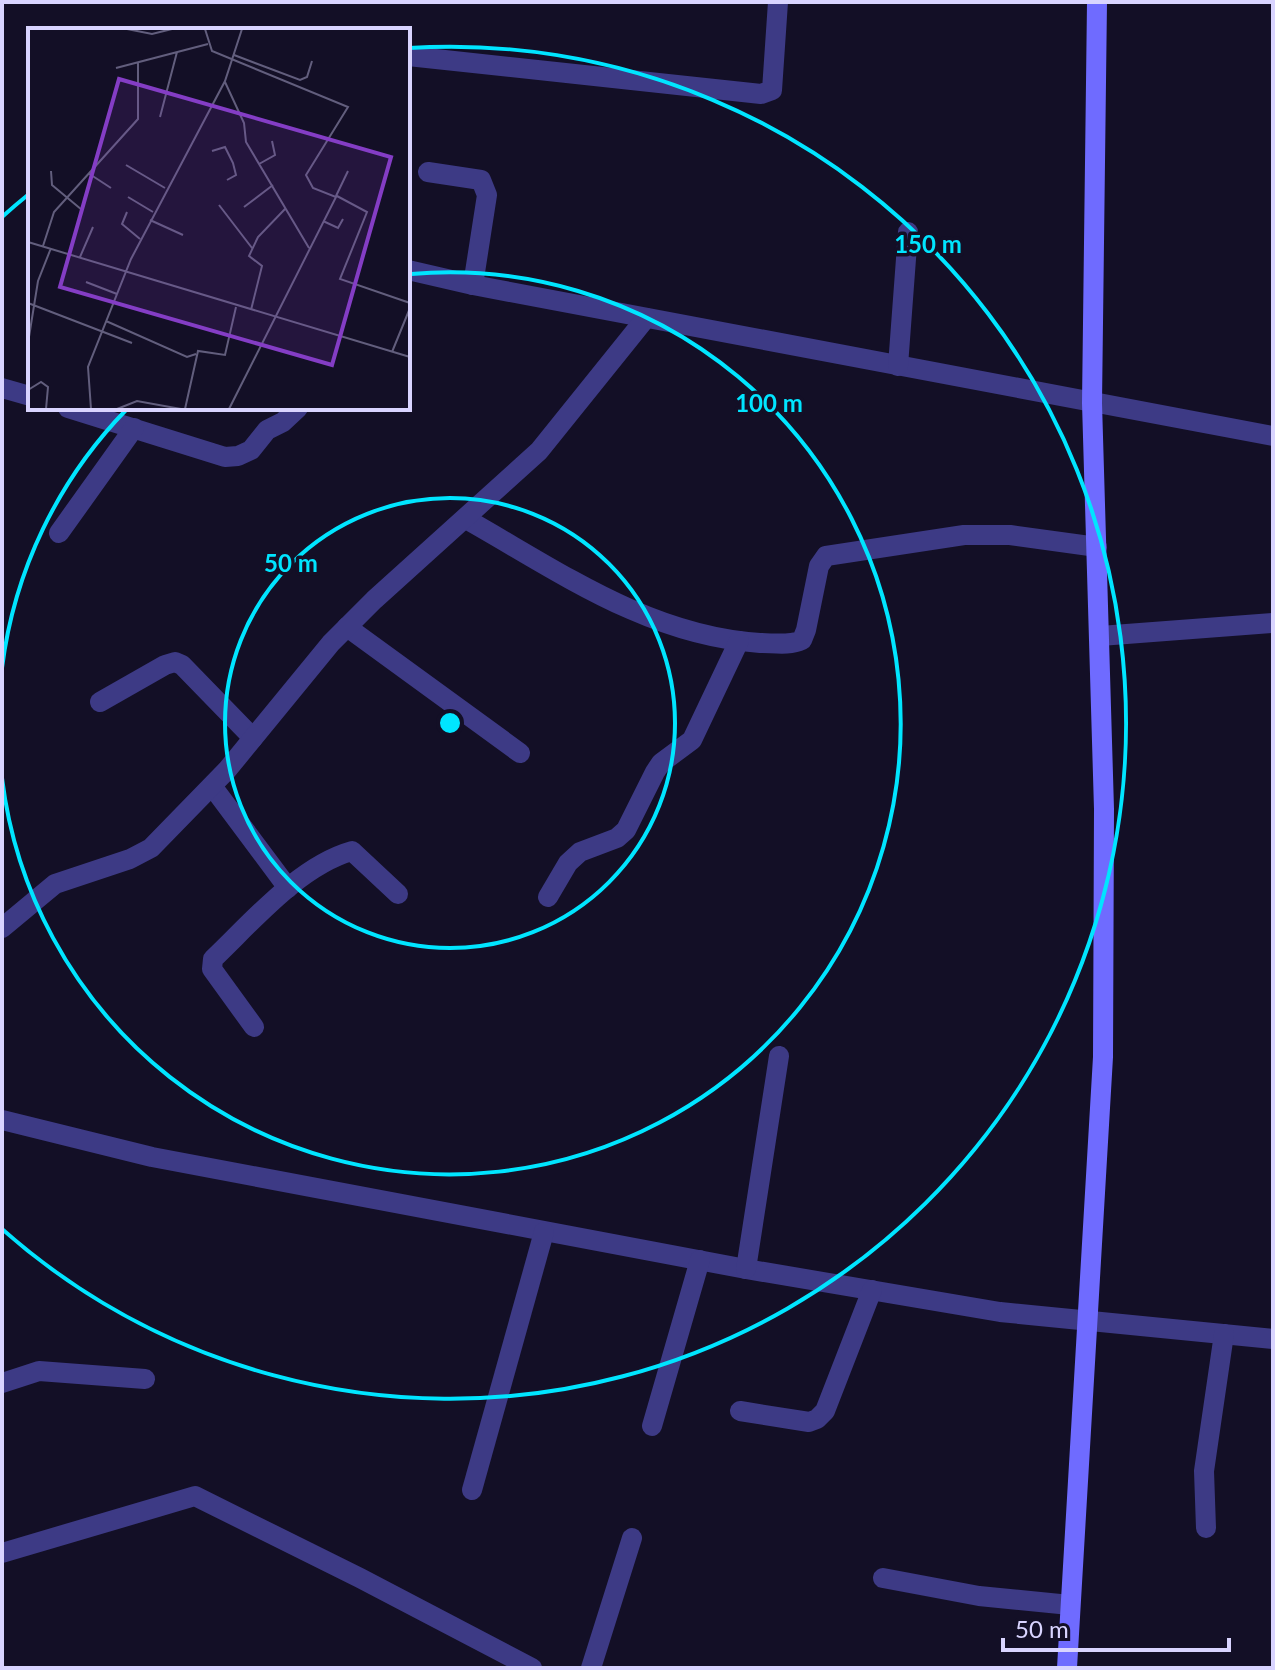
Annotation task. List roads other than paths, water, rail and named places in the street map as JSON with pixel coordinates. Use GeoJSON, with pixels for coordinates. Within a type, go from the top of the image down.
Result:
{"type":"FeatureCollection","features":[{"type":"Feature","properties":{"kind":"street"},"geometry":{"type":"LineString","coordinates":[[410,56],[761,94],[772,90],[778,2]]}},
{"type":"Feature","properties":{"kind":"street"},"geometry":{"type":"LineString","coordinates":[[1067,1668],[1103,1057],[1104,809],[1092,403],[1097,2]]}},
{"type":"Feature","properties":{"kind":"street"},"geometry":{"type":"LineString","coordinates":[[428,172],[481,180],[485,185],[487,195],[473,285]]}},
{"type":"Feature","properties":{"kind":"street"},"geometry":{"type":"LineString","coordinates":[[898,366],[908,232]]}},
{"type":"Feature","properties":{"kind":"street"},"geometry":{"type":"LineString","coordinates":[[410,270],[473,285],[1273,436]]}},
{"type":"Feature","properties":{"kind":"street"},"geometry":{"type":"LineString","coordinates":[[2,928],[55,884],[130,859],[151,848],[212,786],[308,669],[347,627],[539,451],[646,318]]}},
{"type":"Feature","properties":{"kind":"street"},"geometry":{"type":"LineString","coordinates":[[2,388],[28,395]]}},
{"type":"Feature","properties":{"kind":"street"},"geometry":{"type":"LineString","coordinates":[[75,410],[225,457],[238,456],[251,450],[267,430],[283,422],[296,410]]}},
{"type":"Feature","properties":{"kind":"street"},"geometry":{"type":"LineString","coordinates":[[59,533],[134,428]]}},
{"type":"Feature","properties":{"kind":"street"},"geometry":{"type":"LineString","coordinates":[[466,519],[620,607],[667,626],[739,641],[793,644],[802,640],[819,566],[826,556],[964,535],[1010,535],[1097,547]]}},
{"type":"Feature","properties":{"kind":"street"},"geometry":{"type":"LineString","coordinates":[[1100,636],[1273,623]]}},
{"type":"Feature","properties":{"kind":"street"},"geometry":{"type":"LineString","coordinates":[[347,627],[520,753]]}},
{"type":"Feature","properties":{"kind":"street"},"geometry":{"type":"LineString","coordinates":[[548,897],[568,863],[580,852],[617,838],[626,830],[661,763],[692,740],[739,641]]}},
{"type":"Feature","properties":{"kind":"street"},"geometry":{"type":"LineString","coordinates":[[100,702],[175,662],[182,665],[253,738]]}},
{"type":"Feature","properties":{"kind":"street"},"geometry":{"type":"LineString","coordinates":[[212,786],[288,888]]}},
{"type":"Feature","properties":{"kind":"street"},"geometry":{"type":"LineString","coordinates":[[254,1027],[212,969],[213,959],[288,888],[339,855],[352,851],[398,894]]}},
{"type":"Feature","properties":{"kind":"street"},"geometry":{"type":"LineString","coordinates":[[746,1269],[779,1056]]}},
{"type":"Feature","properties":{"kind":"street"},"geometry":{"type":"LineString","coordinates":[[2,1120],[152,1157],[746,1269],[1000,1312],[1273,1339]]}},
{"type":"Feature","properties":{"kind":"street"},"geometry":{"type":"LineString","coordinates":[[472,1490],[544,1232]]}},
{"type":"Feature","properties":{"kind":"street"},"geometry":{"type":"LineString","coordinates":[[652,1426],[700,1260]]}},
{"type":"Feature","properties":{"kind":"street"},"geometry":{"type":"LineString","coordinates":[[740,1411],[809,1422],[817,1419],[825,1411],[872,1290]]}},
{"type":"Feature","properties":{"kind":"street"},"geometry":{"type":"LineString","coordinates":[[1206,1528],[1204,1471],[1224,1334]]}},
{"type":"Feature","properties":{"kind":"street"},"geometry":{"type":"LineString","coordinates":[[2,1383],[39,1371],[145,1379]]}},
{"type":"Feature","properties":{"kind":"street"},"geometry":{"type":"LineString","coordinates":[[2,1553],[188,1496],[203,1498],[532,1668]]}},
{"type":"Feature","properties":{"kind":"street"},"geometry":{"type":"LineString","coordinates":[[591,1668],[632,1538]]}},
{"type":"Feature","properties":{"kind":"street"},"geometry":{"type":"LineString","coordinates":[[883,1578],[979,1596],[1070,1605]]}}]}
